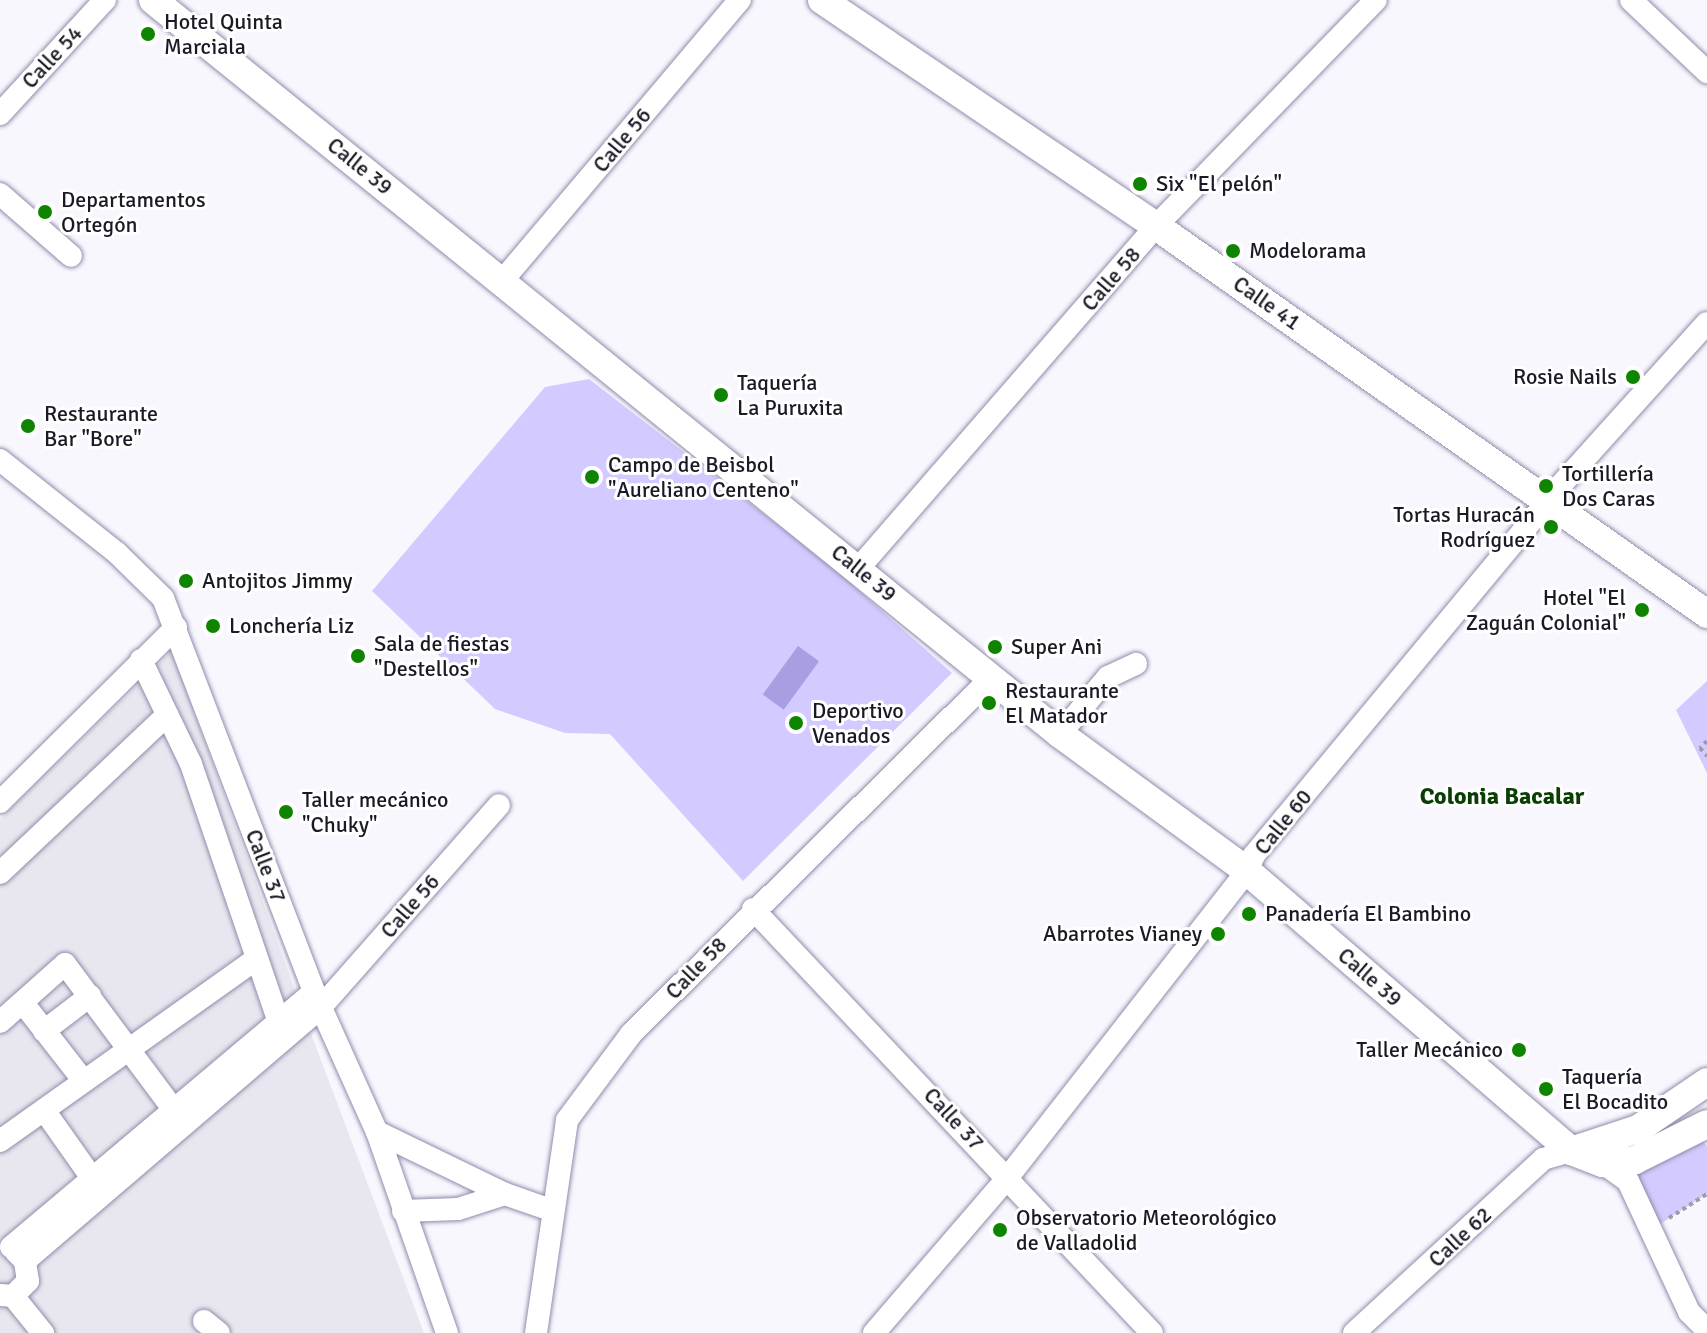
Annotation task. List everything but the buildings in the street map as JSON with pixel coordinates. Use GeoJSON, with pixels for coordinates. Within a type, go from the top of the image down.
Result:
{"type":"FeatureCollection","features":[{"type":"Feature","properties":{"kind":"main road","name":"Calle 39"},"geometry":{"type":"LineString","coordinates":[[153,0],[503,280],[1060,734],[1247,871],[1590,1152]]}},
{"type":"Feature","properties":{"kind":"main road","name":"Calle 41"},"geometry":{"type":"LineString","coordinates":[[822,0],[1156,226],[1707,614]]}},
{"type":"Feature","properties":{"kind":"main road"},"geometry":{"type":"LineString","coordinates":[[1590,1152],[1638,1129],[1707,1082]]}},
{"type":"Feature","properties":{"kind":"main road"},"geometry":{"type":"LineString","coordinates":[[1590,1152],[1635,1160],[1707,1124]]}},
{"type":"Feature","properties":{"kind":"street","name":"Calle 54"},"geometry":{"type":"LineString","coordinates":[[0,114],[105,0]]}},
{"type":"Feature","properties":{"kind":"street","name":"Calle 56"},"geometry":{"type":"LineString","coordinates":[[503,280],[740,0]]}},
{"type":"Feature","properties":{"kind":"street","name":"Calle 58"},"geometry":{"type":"LineString","coordinates":[[858,569],[1156,226],[1376,0]]}},
{"type":"Feature","properties":{"kind":"street"},"geometry":{"type":"LineString","coordinates":[[1631,0],[1707,72]]}},
{"type":"Feature","properties":{"kind":"street"},"geometry":{"type":"LineString","coordinates":[[0,194],[71,256]]}},
{"type":"Feature","properties":{"kind":"street","name":"Calle 60"},"geometry":{"type":"LineString","coordinates":[[874,1333],[1008,1177],[1247,871],[1254,855],[1549,501],[1707,323]]}},
{"type":"Feature","properties":{"kind":"street","name":"Calle 37"},"geometry":{"type":"LineString","coordinates":[[0,460],[117,553],[163,598],[318,999],[377,1132],[447,1333]]}},
{"type":"Feature","properties":{"kind":"street"},"geometry":{"type":"LineString","coordinates":[[0,802],[176,627]]}},
{"type":"Feature","properties":{"kind":"street"},"geometry":{"type":"LineString","coordinates":[[141,660],[191,764],[255,960],[279,1022]]}},
{"type":"Feature","properties":{"kind":"street"},"geometry":{"type":"LineString","coordinates":[[1060,734],[1108,677],[1136,664]]}},
{"type":"Feature","properties":{"kind":"street","name":"Calle 58"},"geometry":{"type":"LineString","coordinates":[[536,1333],[551,1210],[567,1120],[631,1034],[753,909],[992,677]]}},
{"type":"Feature","properties":{"kind":"street"},"geometry":{"type":"LineString","coordinates":[[0,873],[167,715]]}},
{"type":"Feature","properties":{"kind":"street","name":"Calle 56"},"geometry":{"type":"LineString","coordinates":[[318,999],[499,805]]}},
{"type":"Feature","properties":{"kind":"street","name":"Calle 37"},"geometry":{"type":"LineString","coordinates":[[753,909],[1152,1333]]}},
{"type":"Feature","properties":{"kind":"street"},"geometry":{"type":"LineString","coordinates":[[0,1141],[127,1046],[255,960]]}},
{"type":"Feature","properties":{"kind":"street"},"geometry":{"type":"LineString","coordinates":[[0,1022],[65,964],[174,1110]]}},
{"type":"Feature","properties":{"kind":"street"},"geometry":{"type":"LineString","coordinates":[[44,1031],[90,996]]}},
{"type":"Feature","properties":{"kind":"street"},"geometry":{"type":"LineString","coordinates":[[8,1250],[279,1022],[318,999]]}},
{"type":"Feature","properties":{"kind":"street"},"geometry":{"type":"LineString","coordinates":[[8,1250],[318,999]]}},
{"type":"Feature","properties":{"kind":"street"},"geometry":{"type":"LineString","coordinates":[[23,1003],[83,1080]]}},
{"type":"Feature","properties":{"kind":"street"},"geometry":{"type":"LineString","coordinates":[[44,1110],[92,1178]]}},
{"type":"Feature","properties":{"kind":"street"},"geometry":{"type":"LineString","coordinates":[[377,1132],[505,1194],[551,1210]]}},
{"type":"Feature","properties":{"kind":"street","name":"Calle 39"},"geometry":{"type":"LineString","coordinates":[[1590,1152],[1628,1181],[1689,1312],[1707,1330]]}},
{"type":"Feature","properties":{"kind":"street","name":"Calle 62"},"geometry":{"type":"LineString","coordinates":[[1354,1333],[1543,1159],[1590,1152]]}},
{"type":"Feature","properties":{"kind":"street"},"geometry":{"type":"LineString","coordinates":[[403,1211],[458,1209],[505,1194]]}},
{"type":"Feature","properties":{"kind":"street"},"geometry":{"type":"LineString","coordinates":[[8,1250],[28,1281],[7,1296],[43,1333]]}},
{"type":"Feature","properties":{"kind":"path"},"geometry":{"type":"LineString","coordinates":[[1707,741],[1700,748],[1707,756]]}},
{"type":"Feature","properties":{"kind":"path"},"geometry":{"type":"LineString","coordinates":[[1651,1230],[1707,1194]]}},
{"type":"Feature","properties":{"kind":"shaded area","name":"Campo de Beisbol \"Aureliano Centeno\""},"geometry":{"type":"Polygon","coordinates":[[[589,379],[831,566],[952,673],[743,881],[610,734],[565,733],[495,709],[372,591],[545,387],[589,379]]]}},
{"type":"Feature","properties":{"kind":"shaded area"},"geometry":{"type":"Polygon","coordinates":[[[798,646],[819,661],[784,710],[763,695],[798,646]]]}},
{"type":"Feature","properties":{"kind":"shaded area"},"geometry":{"type":"Polygon","coordinates":[[[172,651],[424,1333],[0,1333],[0,819],[172,651]]]}},
{"type":"Feature","properties":{"kind":"shaded area"},"geometry":{"type":"Polygon","coordinates":[[[1707,681],[1707,773],[1676,710],[1707,681]]]}},
{"type":"Feature","properties":{"kind":"shaded area"},"geometry":{"type":"Polygon","coordinates":[[[1695,1133],[1707,1146],[1707,1194],[1651,1230],[1628,1181],[1633,1161],[1695,1133]]]}},
{"type":"Feature","properties":{"kind":"place","name":"Hotel Quinta Marciala"},"geometry":{"type":"Point","coordinates":[148,34]}},
{"type":"Feature","properties":{"kind":"place","name":"Six \"El pelón\""},"geometry":{"type":"Point","coordinates":[1140,184]}},
{"type":"Feature","properties":{"kind":"place","name":"Departamentos Ortegón"},"geometry":{"type":"Point","coordinates":[45,212]}},
{"type":"Feature","properties":{"kind":"place","name":"Modelorama"},"geometry":{"type":"Point","coordinates":[1233,251]}},
{"type":"Feature","properties":{"kind":"place","name":"Rosie Nails"},"geometry":{"type":"Point","coordinates":[1633,377]}},
{"type":"Feature","properties":{"kind":"place","name":"Taquería La Puruxita"},"geometry":{"type":"Point","coordinates":[721,395]}},
{"type":"Feature","properties":{"kind":"place","name":"Restaurante Bar \"Bore\""},"geometry":{"type":"Point","coordinates":[28,426]}},
{"type":"Feature","properties":{"kind":"place","name":"Campo de Beisbol \"Aureliano Centeno\""},"geometry":{"type":"Point","coordinates":[592,477]}},
{"type":"Feature","properties":{"kind":"place","name":"Tortillería Dos Caras"},"geometry":{"type":"Point","coordinates":[1546,486]}},
{"type":"Feature","properties":{"kind":"place","name":"Tortas Huracán Rodríguez"},"geometry":{"type":"Point","coordinates":[1551,527]}},
{"type":"Feature","properties":{"kind":"place","name":"Antojitos Jimmy"},"geometry":{"type":"Point","coordinates":[186,581]}},
{"type":"Feature","properties":{"kind":"place","name":"Hotel \"El Zaguán Colonial\""},"geometry":{"type":"Point","coordinates":[1642,610]}},
{"type":"Feature","properties":{"kind":"place","name":"Lonchería Liz"},"geometry":{"type":"Point","coordinates":[213,626]}},
{"type":"Feature","properties":{"kind":"place","name":"Super Ani"},"geometry":{"type":"Point","coordinates":[995,647]}},
{"type":"Feature","properties":{"kind":"place","name":"Sala de fiestas \"Destellos\""},"geometry":{"type":"Point","coordinates":[358,656]}},
{"type":"Feature","properties":{"kind":"place","name":"Restaurante El Matador"},"geometry":{"type":"Point","coordinates":[989,703]}},
{"type":"Feature","properties":{"kind":"place","name":"Deportivo Venados"},"geometry":{"type":"Point","coordinates":[796,723]}},
{"type":"Feature","properties":{"kind":"place","name":"Taller mecánico \"Chuky\""},"geometry":{"type":"Point","coordinates":[286,812]}},
{"type":"Feature","properties":{"kind":"place","name":"Panadería El Bambino"},"geometry":{"type":"Point","coordinates":[1249,914]}},
{"type":"Feature","properties":{"kind":"place","name":"Abarrotes Vianey"},"geometry":{"type":"Point","coordinates":[1218,934]}},
{"type":"Feature","properties":{"kind":"place","name":"Taller Mecánico"},"geometry":{"type":"Point","coordinates":[1519,1050]}},
{"type":"Feature","properties":{"kind":"place","name":"Taquería El Bocadito"},"geometry":{"type":"Point","coordinates":[1546,1089]}},
{"type":"Feature","properties":{"kind":"place","name":"Observatorio Meteorológico de Valladolid"},"geometry":{"type":"Point","coordinates":[1000,1230]}},
{"type":"Feature","properties":{"kind":"district","name":"Colonia Bacalar"},"geometry":{"type":"Point","coordinates":[1502,797]}}]}
